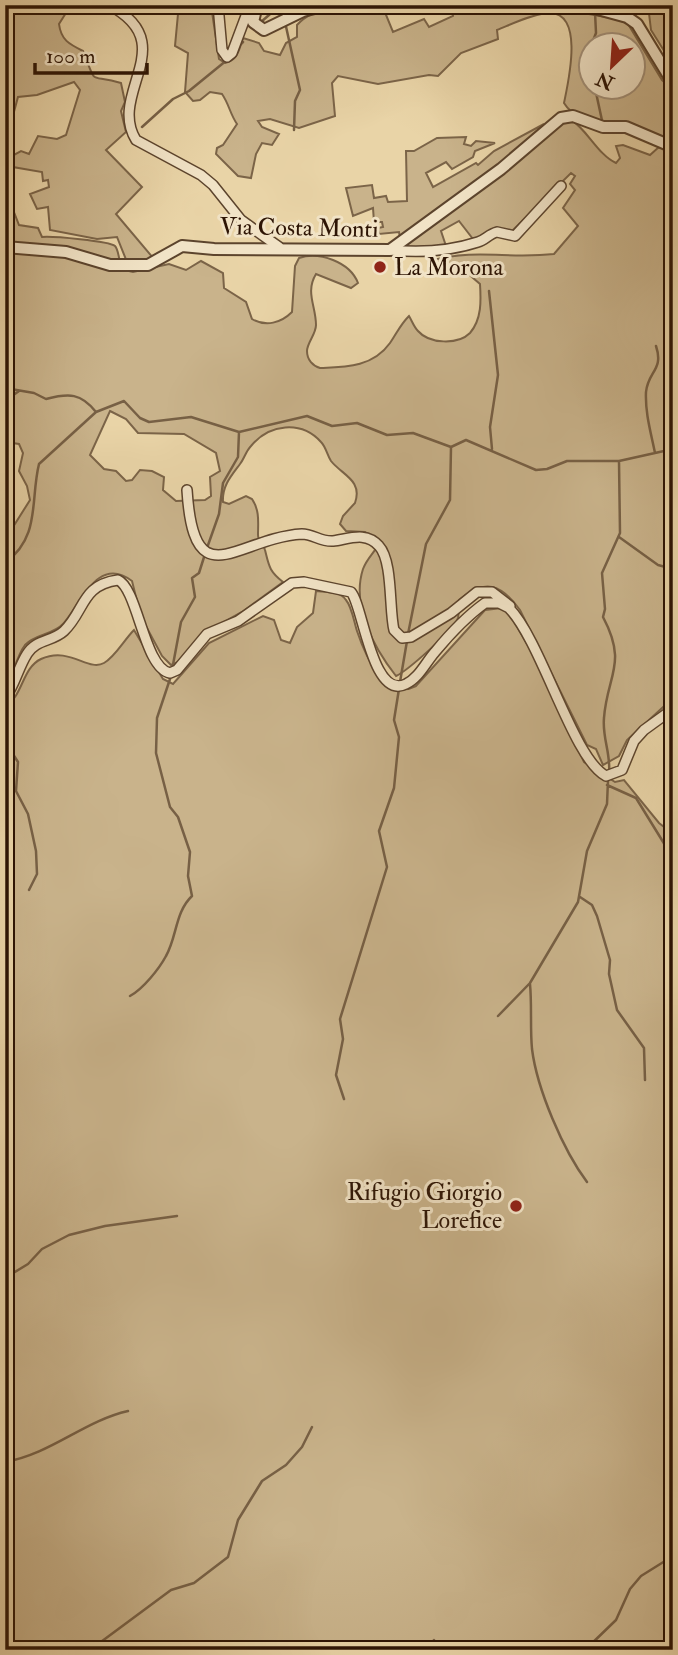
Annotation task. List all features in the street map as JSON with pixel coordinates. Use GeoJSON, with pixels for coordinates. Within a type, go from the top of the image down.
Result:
{"type":"FeatureCollection","features":[{"type":"Feature","properties":{"kind":"street"},"geometry":{"type":"LineString","coordinates":[[218,5],[222,50],[227,57],[231,55],[250,5]]}},
{"type":"Feature","properties":{"kind":"street"},"geometry":{"type":"LineString","coordinates":[[257,5],[253,22],[264,30],[303,11],[326,5]]}},
{"type":"Feature","properties":{"kind":"street"},"geometry":{"type":"LineString","coordinates":[[583,5],[627,17],[637,24],[673,83]]}},
{"type":"Feature","properties":{"kind":"street"},"geometry":{"type":"LineString","coordinates":[[111,6],[133,21],[140,34],[141,64],[129,113],[131,130],[136,140],[201,175],[213,185],[241,220],[279,247]]}},
{"type":"Feature","properties":{"kind":"street","name":"Via Costa Monti"},"geometry":{"type":"LineString","coordinates":[[5,247],[66,252],[110,265],[148,265],[183,246],[231,249],[279,247],[362,252],[390,250],[501,169],[561,118],[573,116],[603,127],[626,127],[673,147]]}},
{"type":"Feature","properties":{"kind":"street"},"geometry":{"type":"LineString","coordinates":[[390,250],[411,252],[463,246],[482,241],[496,232],[515,236],[561,186]]}},
{"type":"Feature","properties":{"kind":"street"},"geometry":{"type":"LineString","coordinates":[[187,490],[191,526],[202,550],[211,556],[222,556],[259,542],[303,534],[324,541],[359,537],[374,542],[384,557],[394,630],[402,638],[411,637],[482,591],[504,599],[550,675],[576,735],[600,773],[611,776],[622,770],[635,741],[644,730],[673,709]]}},
{"type":"Feature","properties":{"kind":"street"},"geometry":{"type":"LineString","coordinates":[[5,698],[31,649],[42,640],[62,633],[86,596],[112,580],[122,582],[130,589],[137,621],[160,669],[167,673],[177,670],[207,634],[239,621],[296,582],[351,592],[359,608],[367,646],[388,681],[396,685],[406,684],[415,677],[449,636],[485,603],[499,603],[516,616]]}},
{"type":"Feature","properties":{"kind":"shaded area"},"geometry":{"type":"Polygon","coordinates":[[[6,5],[71,5],[59,24],[64,38],[83,51],[95,77],[121,83],[125,102],[121,111],[126,132],[106,150],[142,187],[116,214],[154,259],[127,262],[117,237],[97,239],[50,230],[48,207],[37,209],[30,194],[49,187],[48,180],[43,181],[42,172],[13,167],[10,157],[21,151],[29,154],[38,136],[57,139],[66,135],[80,90],[74,82],[37,95],[18,97],[5,145],[5,52],[9,51],[6,5]]]}},
{"type":"Feature","properties":{"kind":"shaded area"},"geometry":{"type":"Polygon","coordinates":[[[197,5],[211,5],[219,59],[225,63],[235,57],[243,38],[259,43],[264,51],[280,55],[286,43],[297,37],[297,25],[305,18],[337,7],[382,5],[393,32],[424,19],[429,27],[453,16],[452,5],[568,5],[589,14],[617,19],[628,24],[633,32],[576,32],[576,102],[646,102],[646,54],[662,80],[673,90],[673,143],[620,124],[582,117],[569,109],[564,103],[571,65],[571,36],[567,24],[560,16],[549,13],[529,17],[497,30],[498,39],[461,53],[438,76],[429,75],[378,84],[338,76],[332,83],[335,116],[299,128],[270,119],[258,121],[262,127],[279,134],[272,145],[262,143],[256,154],[251,178],[238,176],[216,154],[217,148],[223,145],[237,124],[222,94],[210,92],[200,100],[193,101],[185,92],[188,53],[175,46],[178,14],[197,14],[197,5]]]}},
{"type":"Feature","properties":{"kind":"shaded area"},"geometry":{"type":"Polygon","coordinates":[[[648,5],[673,5],[673,65],[651,30],[648,5]]]}},
{"type":"Feature","properties":{"kind":"shaded area"},"geometry":{"type":"Polygon","coordinates":[[[571,120],[577,124],[603,154],[616,163],[620,158],[616,146],[623,145],[650,155],[660,146],[673,150],[673,192],[668,194],[673,232],[673,698],[627,740],[619,756],[603,765],[596,749],[587,745],[520,610],[506,594],[492,587],[477,589],[459,600],[455,624],[430,650],[396,676],[373,640],[362,612],[360,597],[363,569],[380,542],[365,532],[346,531],[340,524],[343,516],[355,503],[357,495],[354,483],[331,461],[321,442],[304,430],[295,428],[276,429],[258,439],[230,477],[223,496],[223,502],[229,504],[246,496],[252,499],[257,512],[259,539],[270,568],[283,582],[242,612],[204,633],[178,662],[171,665],[162,656],[141,617],[132,581],[120,574],[109,574],[99,578],[91,586],[59,628],[25,645],[5,690],[5,528],[13,527],[30,500],[27,486],[19,471],[23,453],[19,444],[5,442],[5,250],[49,252],[133,272],[169,264],[186,270],[201,261],[223,273],[224,288],[246,302],[252,319],[268,323],[283,319],[292,312],[295,266],[299,258],[324,257],[348,269],[358,283],[351,288],[316,274],[311,293],[316,325],[307,354],[311,362],[320,368],[358,364],[383,351],[409,316],[418,331],[436,341],[458,340],[474,328],[479,316],[480,284],[466,272],[433,260],[464,255],[554,254],[578,226],[563,208],[575,190],[570,184],[575,176],[571,173],[510,233],[473,239],[459,221],[441,231],[446,246],[400,249],[557,122],[571,120]],[[110,411],[90,455],[104,469],[116,471],[126,481],[132,480],[140,470],[152,471],[164,477],[163,490],[176,501],[205,500],[211,496],[210,477],[220,471],[216,453],[184,434],[138,433],[126,419],[110,411]]]}},
{"type":"Feature","properties":{"kind":"shaded area"},"geometry":{"type":"Polygon","coordinates":[[[544,124],[502,164],[400,238],[399,232],[379,234],[378,228],[383,227],[382,222],[374,222],[373,208],[353,216],[346,188],[372,185],[374,198],[386,196],[388,202],[407,201],[406,151],[414,151],[437,138],[466,137],[464,144],[471,146],[476,141],[495,143],[475,151],[473,157],[452,169],[446,162],[426,173],[433,187],[476,163],[478,165],[494,151],[544,124]]]}},
{"type":"Feature","properties":{"kind":"shaded area"},"geometry":{"type":"Polygon","coordinates":[[[5,205],[12,207],[19,225],[38,228],[42,237],[68,238],[115,246],[120,263],[5,243],[5,205]]]}},
{"type":"Feature","properties":{"kind":"shaded area"},"geometry":{"type":"Polygon","coordinates":[[[316,591],[332,592],[343,597],[350,607],[365,652],[378,674],[395,688],[405,689],[416,686],[485,610],[502,608],[511,616],[545,675],[584,762],[615,782],[624,780],[659,823],[673,834],[673,1650],[5,1650],[5,707],[16,696],[30,669],[41,659],[61,655],[98,665],[112,657],[134,630],[163,679],[173,684],[209,643],[263,616],[274,620],[281,640],[290,643],[297,627],[313,613],[316,591]]]}},
{"type":"Feature","properties":{"kind":"waterway"},"geometry":{"type":"LineString","coordinates":[[278,6],[283,16]]}},
{"type":"Feature","properties":{"kind":"waterway"},"geometry":{"type":"LineString","coordinates":[[261,22],[277,8]]}},
{"type":"Feature","properties":{"kind":"waterway"},"geometry":{"type":"LineString","coordinates":[[595,12],[596,32]]}},
{"type":"Feature","properties":{"kind":"waterway"},"geometry":{"type":"LineString","coordinates":[[285,22],[300,90],[295,101],[294,130]]}},
{"type":"Feature","properties":{"kind":"waterway"},"geometry":{"type":"LineString","coordinates":[[238,47],[243,42]]}},
{"type":"Feature","properties":{"kind":"waterway"},"geometry":{"type":"LineString","coordinates":[[142,127],[173,99],[189,91],[227,60]]}},
{"type":"Feature","properties":{"kind":"waterway"},"geometry":{"type":"LineString","coordinates":[[598,102],[603,125]]}},
{"type":"Feature","properties":{"kind":"waterway"},"geometry":{"type":"LineString","coordinates":[[489,291],[498,375],[490,427],[492,449]]}},
{"type":"Feature","properties":{"kind":"waterway"},"geometry":{"type":"LineString","coordinates":[[655,453],[647,415],[646,392],[657,366],[656,346]]}},
{"type":"Feature","properties":{"kind":"waterway"},"geometry":{"type":"LineString","coordinates":[[5,388],[34,393],[46,399],[74,396],[85,401],[96,412]]}},
{"type":"Feature","properties":{"kind":"waterway"},"geometry":{"type":"LineString","coordinates":[[5,401],[19,391]]}},
{"type":"Feature","properties":{"kind":"waterway"},"geometry":{"type":"LineString","coordinates":[[5,563],[16,553],[29,530],[39,464],[96,412],[124,401],[140,418],[149,422],[191,417],[239,432],[307,416],[332,426],[357,423],[387,435],[413,433],[451,447],[466,440],[536,470],[547,469],[567,461],[619,461],[673,449]]}},
{"type":"Feature","properties":{"kind":"waterway"},"geometry":{"type":"LineString","coordinates":[[207,548],[219,514],[223,483],[238,457],[239,432]]}},
{"type":"Feature","properties":{"kind":"waterway"},"geometry":{"type":"LineString","coordinates":[[408,634],[426,544],[450,500],[451,447]]}},
{"type":"Feature","properties":{"kind":"waterway"},"geometry":{"type":"LineString","coordinates":[[609,773],[604,718],[615,658],[610,633],[603,617],[605,609],[602,573],[620,533],[619,461]]}},
{"type":"Feature","properties":{"kind":"waterway"},"geometry":{"type":"LineString","coordinates":[[619,537],[658,565],[673,569]]}},
{"type":"Feature","properties":{"kind":"waterway"},"geometry":{"type":"LineString","coordinates":[[172,670],[181,622],[195,597],[192,578],[199,573],[205,554]]}},
{"type":"Feature","properties":{"kind":"waterway"},"geometry":{"type":"LineString","coordinates":[[400,682],[407,641]]}},
{"type":"Feature","properties":{"kind":"waterway"},"geometry":{"type":"LineString","coordinates":[[130,996],[145,984],[163,961],[170,949],[182,909],[192,896],[188,876],[190,852],[178,817],[170,807],[156,753],[157,718],[171,676]]}},
{"type":"Feature","properties":{"kind":"waterway"},"geometry":{"type":"LineString","coordinates":[[344,1099],[336,1075],[343,1039],[340,1019],[387,867],[379,831],[394,788],[399,737],[394,720],[399,689]]}},
{"type":"Feature","properties":{"kind":"waterway"},"geometry":{"type":"LineString","coordinates":[[5,733],[9,748],[18,762],[16,791],[28,814],[36,851],[37,874],[29,890]]}},
{"type":"Feature","properties":{"kind":"waterway"},"geometry":{"type":"LineString","coordinates":[[498,1016],[530,983],[578,902],[587,851],[607,804],[608,780]]}},
{"type":"Feature","properties":{"kind":"waterway"},"geometry":{"type":"LineString","coordinates":[[607,785],[636,798],[673,858]]}},
{"type":"Feature","properties":{"kind":"waterway"},"geometry":{"type":"LineString","coordinates":[[580,897],[592,905],[597,916],[610,960],[609,974],[617,1010],[644,1048],[645,1080]]}},
{"type":"Feature","properties":{"kind":"waterway"},"geometry":{"type":"LineString","coordinates":[[530,984],[532,1049],[539,1082],[560,1136],[587,1182]]}},
{"type":"Feature","properties":{"kind":"waterway"},"geometry":{"type":"LineString","coordinates":[[5,1278],[28,1264],[42,1249],[69,1235],[105,1226],[177,1216]]}},
{"type":"Feature","properties":{"kind":"waterway"},"geometry":{"type":"LineString","coordinates":[[5,1462],[37,1452],[97,1422],[128,1411]]}},
{"type":"Feature","properties":{"kind":"waterway"},"geometry":{"type":"LineString","coordinates":[[90,1650],[171,1590],[194,1583],[228,1557],[238,1520],[262,1481],[286,1465],[302,1447],[312,1427]]}},
{"type":"Feature","properties":{"kind":"waterway"},"geometry":{"type":"LineString","coordinates":[[585,1650],[616,1620],[630,1589],[641,1576],[673,1556]]}},
{"type":"Feature","properties":{"kind":"waterway"},"geometry":{"type":"LineString","coordinates":[[427,1650],[434,1640]]}},
{"type":"Feature","properties":{"kind":"place","name":"La Morona"},"geometry":{"type":"Point","coordinates":[380,267]}},
{"type":"Feature","properties":{"kind":"place","name":"Rifugio Giorgio Lorefice"},"geometry":{"type":"Point","coordinates":[516,1206]}}]}
